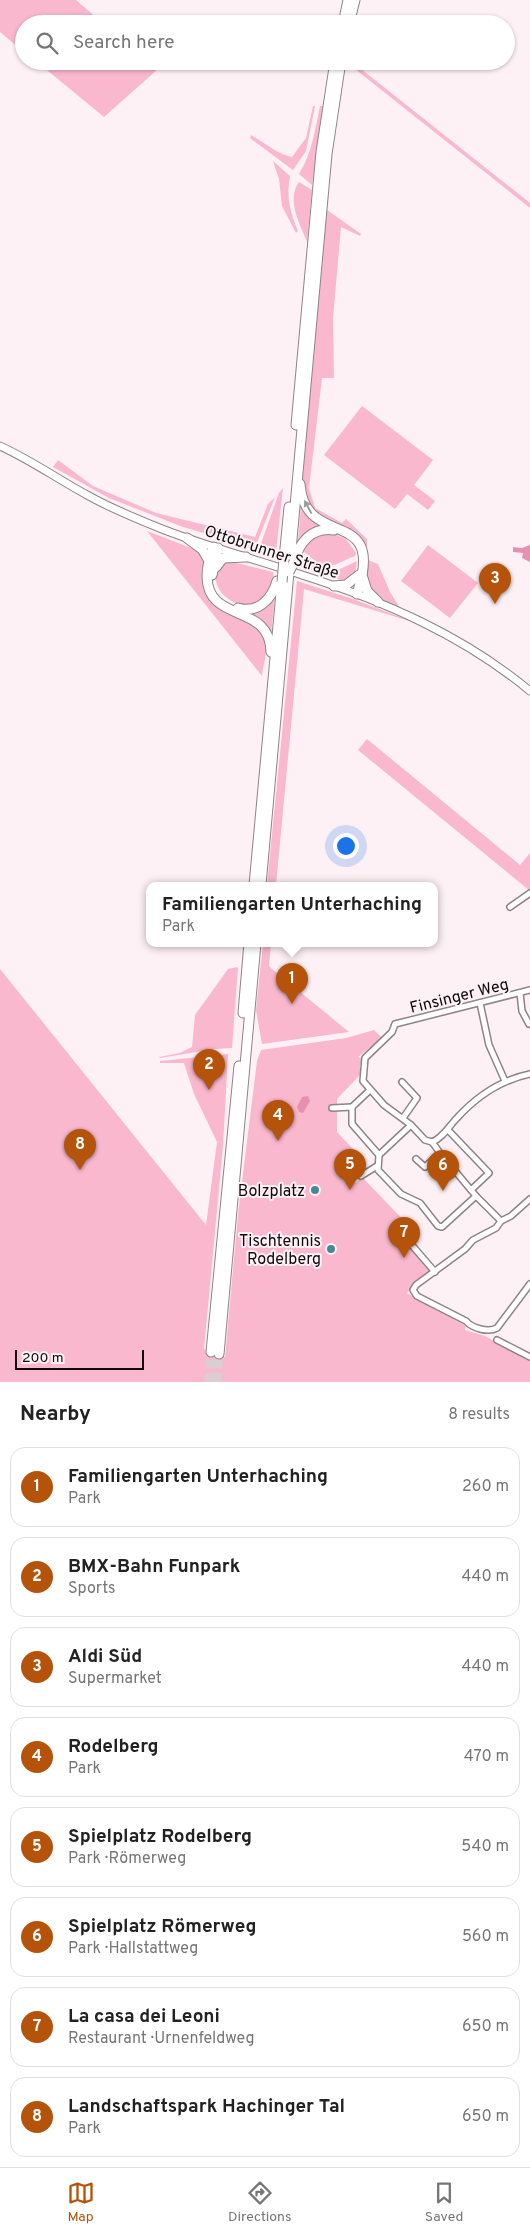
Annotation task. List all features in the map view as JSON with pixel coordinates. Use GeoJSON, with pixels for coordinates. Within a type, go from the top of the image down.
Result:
{"type":"FeatureCollection","features":[{"type":"Feature","properties":{"kind":"highway"},"geometry":{"type":"LineString","coordinates":[[345,15],[348,0]]}},
{"type":"Feature","properties":{"kind":"highway"},"geometry":{"type":"LineString","coordinates":[[351,15],[354,0]]}},
{"type":"Feature","properties":{"kind":"highway"},"geometry":{"type":"LineString","coordinates":[[216,548],[212,584],[218,596],[229,605],[248,610],[265,603],[289,572],[287,559],[320,194],[334,70]]}},
{"type":"Feature","properties":{"kind":"highway"},"geometry":{"type":"LineString","coordinates":[[254,882],[283,582],[299,456],[320,194],[340,70]]}},
{"type":"Feature","properties":{"kind":"highway"},"geometry":{"type":"LineString","coordinates":[[299,456],[301,488],[310,513],[319,521],[340,528],[357,540],[363,550],[365,559],[355,593]]}},
{"type":"Feature","properties":{"kind":"highway"},"geometry":{"type":"LineString","coordinates":[[287,559],[311,534],[320,530],[332,530],[344,534],[357,546],[361,561],[361,576],[367,591],[378,602]]}},
{"type":"Feature","properties":{"kind":"highway"},"geometry":{"type":"LineString","coordinates":[[187,538],[202,549],[208,560],[207,583],[217,602],[230,611],[245,615],[258,622],[269,637],[272,654],[269,687],[271,700]]}},
{"type":"Feature","properties":{"kind":"highway"},"geometry":{"type":"LineString","coordinates":[[208,560],[216,548]]}},
{"type":"Feature","properties":{"kind":"highway"},"geometry":{"type":"LineString","coordinates":[[212,573],[222,558],[246,557]]}},
{"type":"Feature","properties":{"kind":"highway"},"geometry":{"type":"LineString","coordinates":[[334,586],[350,584],[361,576]]}},
{"type":"Feature","properties":{"kind":"highway"},"geometry":{"type":"LineString","coordinates":[[261,882],[283,582]]}},
{"type":"Feature","properties":{"kind":"highway"},"geometry":{"type":"LineString","coordinates":[[244,1041],[249,947]]}},
{"type":"Feature","properties":{"kind":"highway"},"geometry":{"type":"LineString","coordinates":[[215,1353],[242,1057],[256,947]]}},
{"type":"Feature","properties":{"kind":"main road","name":"Ottobrunner Straße"},"geometry":{"type":"LineString","coordinates":[[0,446],[101,503],[187,538],[355,593],[424,623],[460,643],[508,674],[530,692]]}},
{"type":"Feature","properties":{"kind":"street"},"geometry":{"type":"LineString","coordinates":[[510,908],[530,893]]}},
{"type":"Feature","properties":{"kind":"street","name":"Finsinger Weg"},"geometry":{"type":"LineString","coordinates":[[370,1090],[363,1080],[364,1062],[392,1032],[394,1024],[530,990]]}},
{"type":"Feature","properties":{"kind":"street"},"geometry":{"type":"LineString","coordinates":[[520,993],[522,1011],[530,1026]]}},
{"type":"Feature","properties":{"kind":"street"},"geometry":{"type":"LineString","coordinates":[[480,1002],[490,1045],[505,1082]]}},
{"type":"Feature","properties":{"kind":"street"},"geometry":{"type":"LineString","coordinates":[[432,1142],[448,1130],[457,1118],[482,1095],[505,1082],[530,1074]]}},
{"type":"Feature","properties":{"kind":"street"},"geometry":{"type":"LineString","coordinates":[[402,1082],[417,1098],[403,1118]]}},
{"type":"Feature","properties":{"kind":"street"},"geometry":{"type":"LineString","coordinates":[[332,1108],[352,1107],[370,1090],[384,1105],[403,1118],[425,1140],[432,1142],[476,1196],[501,1221]]}},
{"type":"Feature","properties":{"kind":"street"},"geometry":{"type":"LineString","coordinates":[[352,1107],[352,1124],[379,1155]]}},
{"type":"Feature","properties":{"kind":"street"},"geometry":{"type":"LineString","coordinates":[[377,1166],[379,1155],[411,1125]]}},
{"type":"Feature","properties":{"kind":"street"},"geometry":{"type":"LineString","coordinates":[[448,1130],[489,1173],[472,1190]]}},
{"type":"Feature","properties":{"kind":"street"},"geometry":{"type":"LineString","coordinates":[[416,1159],[426,1167],[440,1153]]}},
{"type":"Feature","properties":{"kind":"street"},"geometry":{"type":"LineString","coordinates":[[361,1176],[374,1166],[377,1166]]}},
{"type":"Feature","properties":{"kind":"street"},"geometry":{"type":"LineString","coordinates":[[377,1166],[401,1194],[420,1203],[438,1226],[442,1227],[476,1196]]}},
{"type":"Feature","properties":{"kind":"street"},"geometry":{"type":"LineString","coordinates":[[530,1199],[511,1216],[501,1221],[496,1228],[473,1240],[468,1247],[416,1285],[413,1290],[417,1296],[466,1321],[470,1325],[491,1331],[497,1328],[530,1284]]}},
{"type":"Feature","properties":{"kind":"street"},"geometry":{"type":"LineString","coordinates":[[404,1236],[435,1272]]}},
{"type":"Feature","properties":{"kind":"street"},"geometry":{"type":"LineString","coordinates":[[497,1340],[530,1357]]}},
{"type":"Feature","properties":{"kind":"shaded area"},"geometry":{"type":"Polygon","coordinates":[[[0,0],[76,0],[94,15],[15,15],[15,44],[0,32],[0,0]]]}},
{"type":"Feature","properties":{"kind":"shaded area"},"geometry":{"type":"Polygon","coordinates":[[[47,70],[157,70],[104,117],[47,70]]]}},
{"type":"Feature","properties":{"kind":"shaded area"},"geometry":{"type":"Polygon","coordinates":[[[356,70],[362,70],[530,203],[530,208],[356,70]]]}},
{"type":"Feature","properties":{"kind":"shaded area"},"geometry":{"type":"Polygon","coordinates":[[[313,106],[315,106],[306,151],[293,170],[250,138],[251,135],[276,151],[292,157],[306,138],[313,106]]]}},
{"type":"Feature","properties":{"kind":"shaded area"},"geometry":{"type":"Polygon","coordinates":[[[320,106],[323,106],[312,185],[299,174],[310,150],[320,106]]]}},
{"type":"Feature","properties":{"kind":"shaded area"},"geometry":{"type":"Polygon","coordinates":[[[273,161],[290,176],[289,198],[298,231],[296,233],[282,206],[279,179],[273,161]]]}},
{"type":"Feature","properties":{"kind":"shaded area"},"geometry":{"type":"Polygon","coordinates":[[[299,182],[312,190],[307,242],[294,204],[295,189],[299,182]]]}},
{"type":"Feature","properties":{"kind":"shaded area"},"geometry":{"type":"Polygon","coordinates":[[[327,210],[361,234],[360,236],[341,227],[333,318],[334,378],[322,378],[309,488],[315,508],[342,523],[346,519],[367,539],[367,553],[365,553],[361,544],[315,516],[302,488],[327,210]]]}},
{"type":"Feature","properties":{"kind":"shaded area"},"geometry":{"type":"Polygon","coordinates":[[[362,406],[433,460],[414,485],[435,501],[428,510],[407,494],[395,509],[324,455],[362,406]]]}},
{"type":"Feature","properties":{"kind":"shaded area"},"geometry":{"type":"Polygon","coordinates":[[[58,460],[93,486],[156,513],[255,537],[268,504],[275,497],[255,548],[183,527],[109,498],[53,467],[58,460]]]}},
{"type":"Feature","properties":{"kind":"shaded area"},"geometry":{"type":"Polygon","coordinates":[[[283,488],[276,551],[259,549],[279,493],[283,488]]]}},
{"type":"Feature","properties":{"kind":"shaded area"},"geometry":{"type":"Polygon","coordinates":[[[301,504],[306,513],[322,526],[311,530],[298,542],[301,504]]]}},
{"type":"Feature","properties":{"kind":"shaded area"},"geometry":{"type":"Polygon","coordinates":[[[147,531],[199,551],[205,563],[211,598],[244,616],[264,636],[266,649],[262,676],[147,531]]]}},
{"type":"Feature","properties":{"kind":"shaded area"},"geometry":{"type":"Polygon","coordinates":[[[330,532],[346,539],[356,553],[355,556],[328,566],[318,563],[302,550],[313,537],[330,532]]]}},
{"type":"Feature","properties":{"kind":"shaded area"},"geometry":{"type":"Polygon","coordinates":[[[428,545],[478,583],[450,618],[401,581],[428,545]]]}},
{"type":"Feature","properties":{"kind":"shaded area"},"geometry":{"type":"Polygon","coordinates":[[[530,545],[530,562],[522,558],[523,553],[513,552],[513,547],[522,548],[530,545]]]}},
{"type":"Feature","properties":{"kind":"shaded area"},"geometry":{"type":"Polygon","coordinates":[[[300,556],[329,572],[336,571],[357,561],[355,575],[349,580],[343,581],[300,566],[300,556]]]}},
{"type":"Feature","properties":{"kind":"shaded area"},"geometry":{"type":"Polygon","coordinates":[[[224,560],[273,572],[273,581],[270,589],[254,604],[247,605],[232,601],[220,591],[217,584],[217,570],[224,560]]]}},
{"type":"Feature","properties":{"kind":"shaded area"},"geometry":{"type":"Polygon","coordinates":[[[368,560],[378,564],[390,592],[400,608],[375,595],[368,587],[366,578],[368,560]]]}},
{"type":"Feature","properties":{"kind":"shaded area"},"geometry":{"type":"Polygon","coordinates":[[[297,581],[353,599],[416,623],[304,589],[276,882],[267,882],[297,581]]]}},
{"type":"Feature","properties":{"kind":"shaded area"},"geometry":{"type":"Polygon","coordinates":[[[275,595],[271,635],[248,613],[275,595]]]}},
{"type":"Feature","properties":{"kind":"shaded area"},"geometry":{"type":"Polygon","coordinates":[[[367,739],[520,865],[530,853],[530,891],[358,750],[367,739]]]}},
{"type":"Feature","properties":{"kind":"shaded area"},"geometry":{"type":"Polygon","coordinates":[[[263,947],[271,947],[269,966],[349,1032],[262,1044],[256,1010],[263,947]]]}},
{"type":"Feature","properties":{"kind":"shaded area"},"geometry":{"type":"Polygon","coordinates":[[[237,967],[232,1048],[160,1058],[180,1053],[192,1047],[195,1015],[228,969],[237,967]]]}},
{"type":"Feature","properties":{"kind":"shaded area"},"geometry":{"type":"Polygon","coordinates":[[[0,969],[206,1225],[217,1142],[194,1094],[184,1063],[160,1063],[160,1061],[228,1054],[223,1146],[204,1349],[225,1357],[238,1214],[257,1061],[261,1050],[346,1038],[374,1030],[382,1038],[358,1057],[361,1058],[360,1075],[337,1099],[337,1132],[357,1153],[358,1159],[367,1169],[354,1181],[356,1183],[362,1177],[411,1228],[402,1237],[432,1271],[413,1285],[407,1293],[466,1326],[465,1330],[485,1336],[530,1360],[530,1382],[0,1382],[0,969]]]}},
{"type":"Feature","properties":{"kind":"shaded area"},"geometry":{"type":"Polygon","coordinates":[[[308,1096],[310,1101],[303,1113],[299,1112],[297,1107],[302,1097],[308,1096]]]}},
{"type":"Feature","properties":{"kind":"tunnel"},"geometry":{"type":"LineString","coordinates":[[209,1382],[211,1352]]}},
{"type":"Feature","properties":{"kind":"tunnel"},"geometry":{"type":"LineString","coordinates":[[217,1382],[219,1354]]}},
{"type":"Feature","properties":{"kind":"place","name":"Aldi Süd"},"geometry":{"type":"Point","coordinates":[495,604]}},
{"type":"Feature","properties":{"kind":"place","name":"Familiengarten Unterhaching"},"geometry":{"type":"Point","coordinates":[292,1004]}},
{"type":"Feature","properties":{"kind":"place","name":"BMX-Bahn Funpark"},"geometry":{"type":"Point","coordinates":[209,1090]}},
{"type":"Feature","properties":{"kind":"place","name":"Rodelberg"},"geometry":{"type":"Point","coordinates":[278,1141]}},
{"type":"Feature","properties":{"kind":"place","name":"Landschaftspark Hachinger Tal"},"geometry":{"type":"Point","coordinates":[80,1170]}},
{"type":"Feature","properties":{"kind":"place","name":"Bolzplatz"},"geometry":{"type":"Point","coordinates":[315,1190]}},
{"type":"Feature","properties":{"kind":"place","name":"Spielplatz Rodelberg"},"geometry":{"type":"Point","coordinates":[350,1190]}},
{"type":"Feature","properties":{"kind":"place","name":"Spielplatz Römerweg"},"geometry":{"type":"Point","coordinates":[443,1191]}},
{"type":"Feature","properties":{"kind":"place","name":"Tischtennis Rodelberg"},"geometry":{"type":"Point","coordinates":[331,1249]}},
{"type":"Feature","properties":{"kind":"place","name":"La casa dei Leoni"},"geometry":{"type":"Point","coordinates":[404,1258]}}]}
